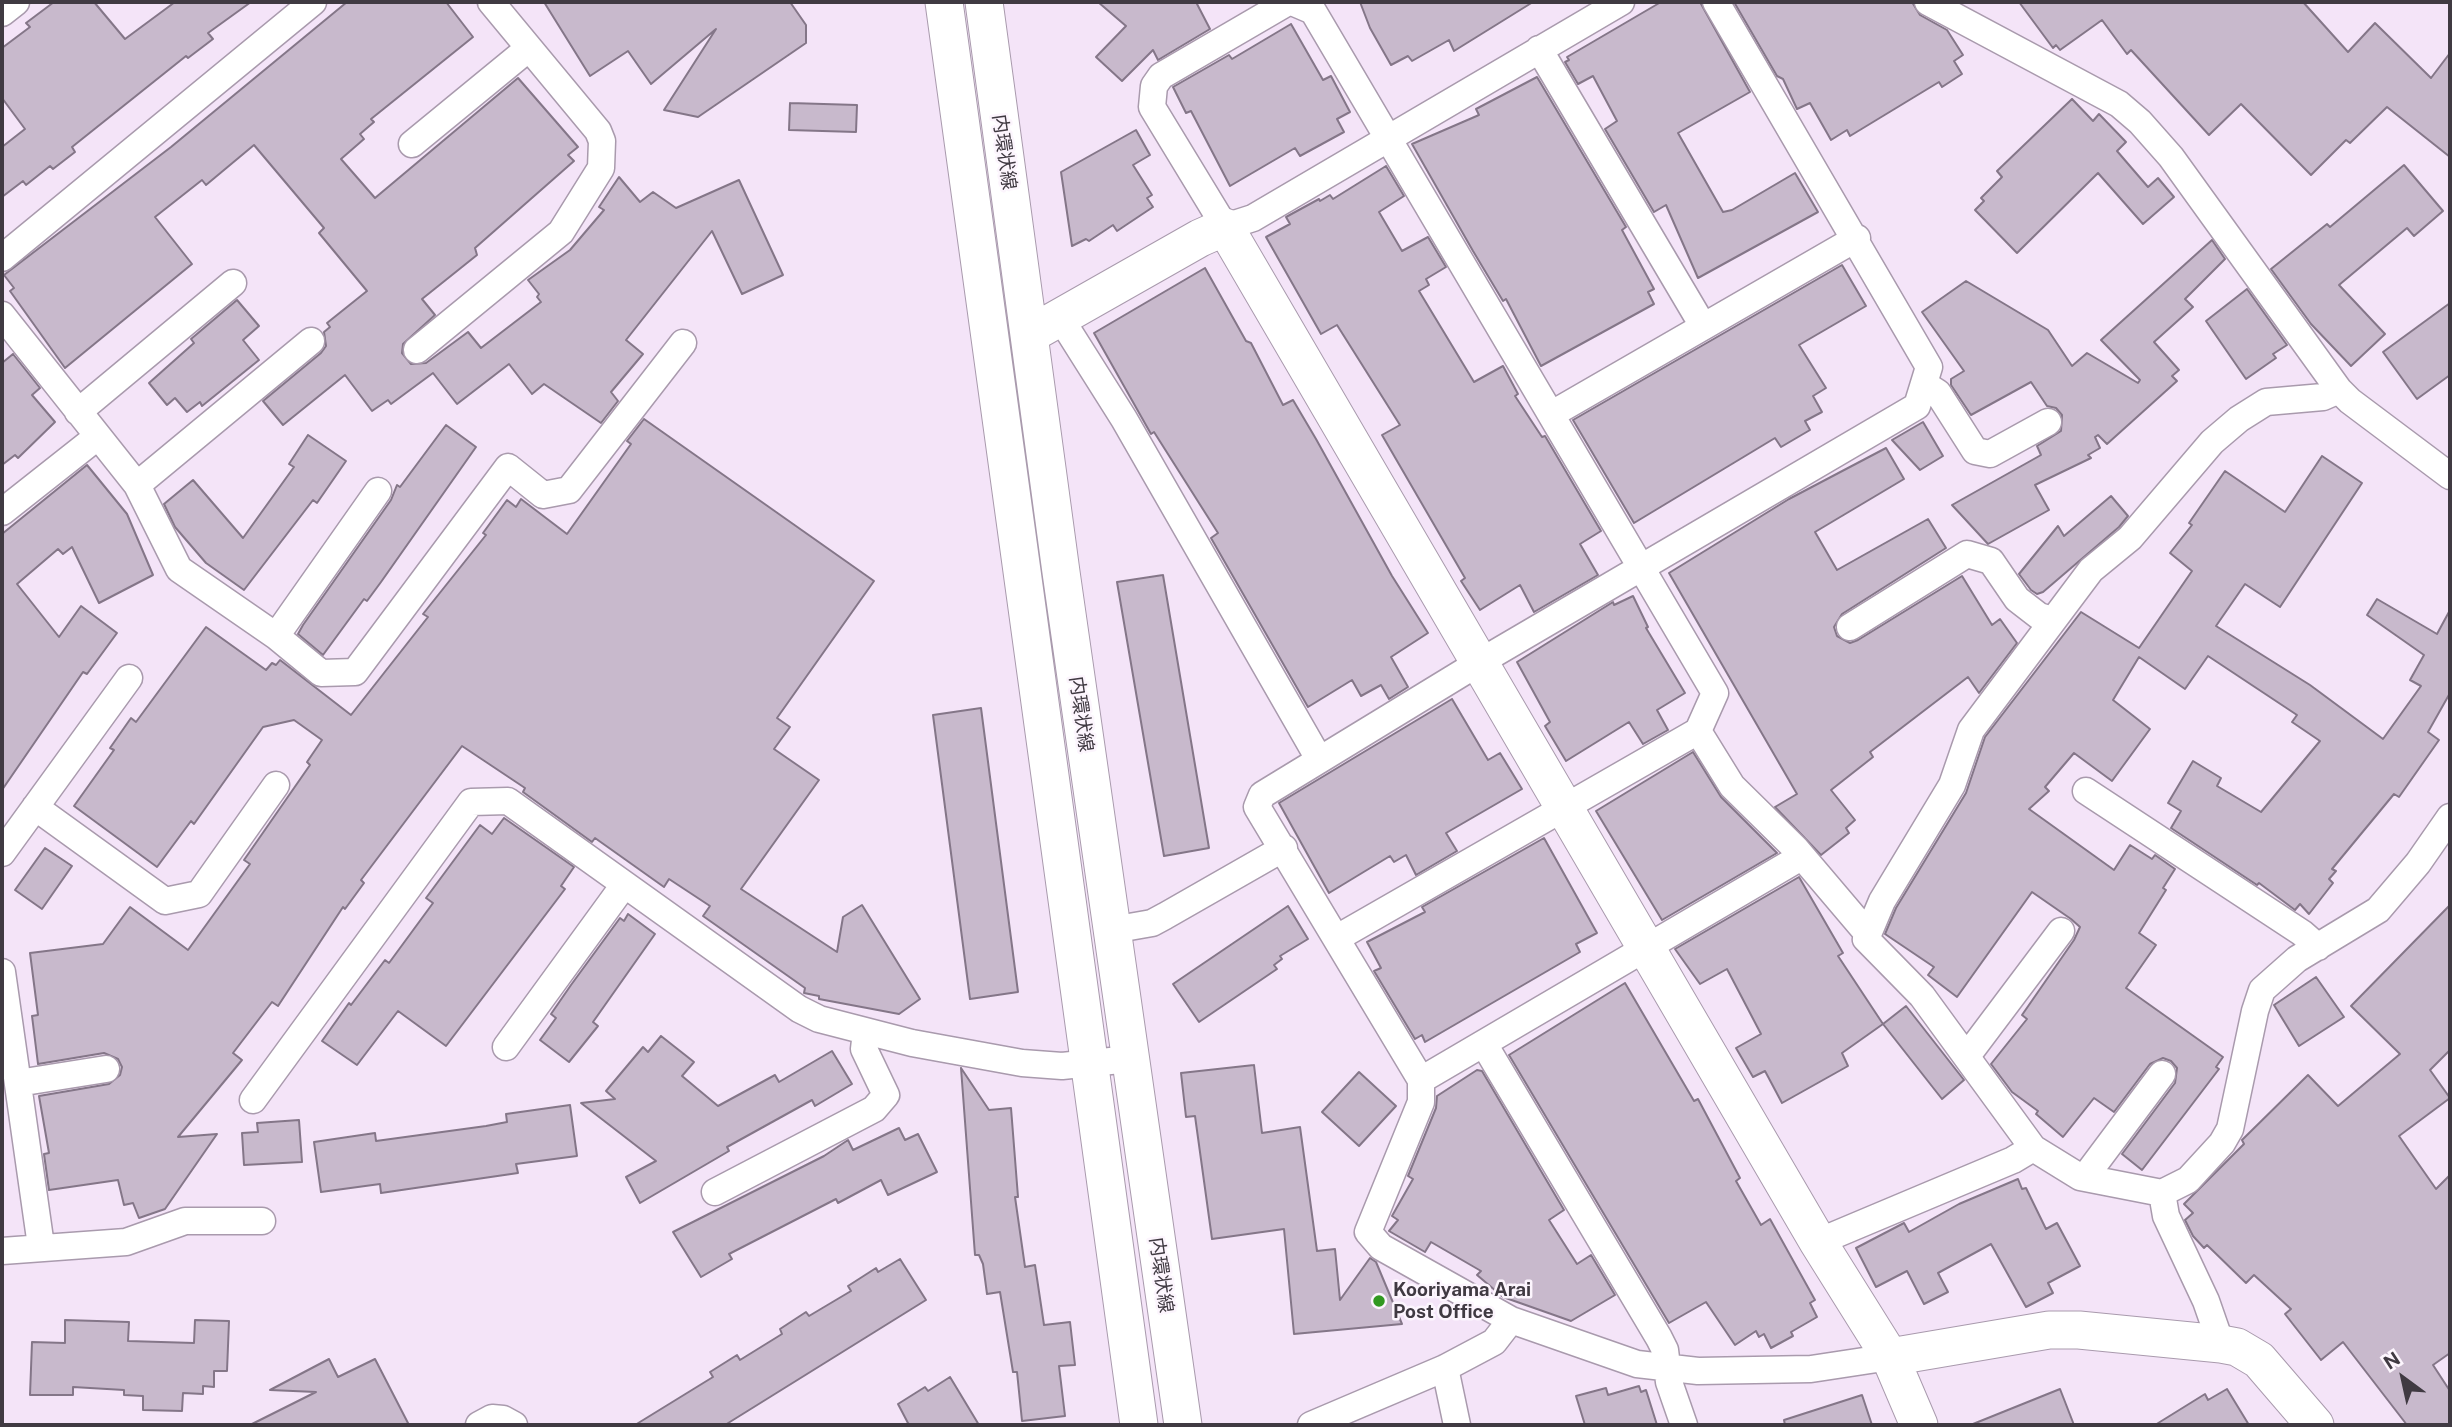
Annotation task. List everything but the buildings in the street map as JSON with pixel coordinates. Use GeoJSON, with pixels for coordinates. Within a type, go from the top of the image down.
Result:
{"type":"FeatureCollection","features":[{"type":"Feature","properties":{"kind":"street"},"geometry":{"type":"LineString","coordinates":[[2,13],[16,2]]}},
{"type":"Feature","properties":{"kind":"street"},"geometry":{"type":"LineString","coordinates":[[2,258],[313,2]]}},
{"type":"Feature","properties":{"kind":"street"},"geometry":{"type":"LineString","coordinates":[[416,350],[561,232],[601,168],[601,141],[598,131],[491,2]]}},
{"type":"Feature","properties":{"kind":"street","name":"内環状線"},"geometry":{"type":"LineString","coordinates":[[944,2],[1139,1425]]}},
{"type":"Feature","properties":{"kind":"street","name":"内環状線"},"geometry":{"type":"LineString","coordinates":[[984,2],[1044,326],[1112,930],[1183,1425]]}},
{"type":"Feature","properties":{"kind":"street"},"geometry":{"type":"LineString","coordinates":[[1336,938],[1564,807],[1698,731],[1715,693],[1390,136],[1313,11],[1290,2],[1161,76],[1154,86],[1152,107],[1480,662],[1564,807],[1645,947],[1818,1242],[1890,1357],[1919,1425]]}},
{"type":"Feature","properties":{"kind":"street"},"geometry":{"type":"LineString","coordinates":[[1319,759],[1124,419],[1044,326],[1224,227],[1253,219],[1621,2]]}},
{"type":"Feature","properties":{"kind":"street"},"geometry":{"type":"LineString","coordinates":[[1716,2],[1857,238],[1930,368],[1917,406],[1480,662],[1262,794],[1257,807],[1421,1080],[1421,1102],[1368,1232],[1381,1247],[1511,1320],[1637,1364],[1698,1371],[1811,1369],[2049,1330],[2079,1330],[2237,1347],[2259,1360],[2315,1425]]}},
{"type":"Feature","properties":{"kind":"street"},"geometry":{"type":"LineString","coordinates":[[1928,2],[2119,104],[2140,122],[2171,157],[2339,390],[2450,476]]}},
{"type":"Feature","properties":{"kind":"street"},"geometry":{"type":"LineString","coordinates":[[412,144],[529,48]]}},
{"type":"Feature","properties":{"kind":"street"},"geometry":{"type":"LineString","coordinates":[[1539,49],[1703,326]]}},
{"type":"Feature","properties":{"kind":"street"},"geometry":{"type":"LineString","coordinates":[[1552,414],[1857,238]]}},
{"type":"Feature","properties":{"kind":"street"},"geometry":{"type":"LineString","coordinates":[[78,412],[233,283]]}},
{"type":"Feature","properties":{"kind":"street"},"geometry":{"type":"LineString","coordinates":[[2,315],[137,485],[179,569],[276,636],[321,673],[355,672],[508,467],[543,495],[569,490],[683,343]]}},
{"type":"Feature","properties":{"kind":"street"},"geometry":{"type":"LineString","coordinates":[[137,485],[311,341]]}},
{"type":"Feature","properties":{"kind":"street"},"geometry":{"type":"LineString","coordinates":[[1924,384],[1938,393],[1975,451],[1990,454],[2048,422]]}},
{"type":"Feature","properties":{"kind":"street"},"geometry":{"type":"LineString","coordinates":[[2339,390],[2323,397],[2266,402],[2239,419],[2212,443],[2130,538],[2091,570],[1971,730],[1952,785],[1882,901],[1866,939],[1922,996],[2033,1148],[2085,1177],[2162,1193],[2188,1180],[2222,1143],[2230,1129],[2259,996],[2283,970],[2378,910],[2418,863],[2450,817]]}},
{"type":"Feature","properties":{"kind":"street"},"geometry":{"type":"LineString","coordinates":[[2,512],[97,437]]}},
{"type":"Feature","properties":{"kind":"street"},"geometry":{"type":"LineString","coordinates":[[276,636],[378,491]]}},
{"type":"Feature","properties":{"kind":"street"},"geometry":{"type":"LineString","coordinates":[[1850,627],[1967,554],[1990,561],[2017,599],[2039,616],[2052,620]]}},
{"type":"Feature","properties":{"kind":"street"},"geometry":{"type":"LineString","coordinates":[[2,853],[129,678]]}},
{"type":"Feature","properties":{"kind":"street"},"geometry":{"type":"LineString","coordinates":[[1698,731],[1732,786],[1801,857],[1868,934]]}},
{"type":"Feature","properties":{"kind":"street"},"geometry":{"type":"LineString","coordinates":[[35,807],[165,901],[199,894],[276,785]]}},
{"type":"Feature","properties":{"kind":"street"},"geometry":{"type":"LineString","coordinates":[[2086,791],[2302,933],[2318,947]]}},
{"type":"Feature","properties":{"kind":"street"},"geometry":{"type":"LineString","coordinates":[[253,1100],[471,802],[508,801],[799,1009],[819,1019],[912,1044],[1022,1063],[1088,1065],[1130,1059]]}},
{"type":"Feature","properties":{"kind":"street"},"geometry":{"type":"LineString","coordinates":[[1112,930],[1152,923],[1284,848]]}},
{"type":"Feature","properties":{"kind":"street"},"geometry":{"type":"LineString","coordinates":[[1421,1080],[1801,857]]}},
{"type":"Feature","properties":{"kind":"street"},"geometry":{"type":"LineString","coordinates":[[506,1047],[624,885]]}},
{"type":"Feature","properties":{"kind":"street"},"geometry":{"type":"LineString","coordinates":[[1967,1056],[2061,931]]}},
{"type":"Feature","properties":{"kind":"street"},"geometry":{"type":"LineString","coordinates":[[2,972],[41,1246]]}},
{"type":"Feature","properties":{"kind":"street"},"geometry":{"type":"LineString","coordinates":[[715,1192],[874,1110],[887,1096],[864,1049],[866,1032]]}},
{"type":"Feature","properties":{"kind":"street"},"geometry":{"type":"LineString","coordinates":[[1484,1044],[1659,1338],[1669,1382],[1684,1425]]}},
{"type":"Feature","properties":{"kind":"street"},"geometry":{"type":"LineString","coordinates":[[18,1083],[106,1069]]}},
{"type":"Feature","properties":{"kind":"street"},"geometry":{"type":"LineString","coordinates":[[2085,1177],[2162,1074]]}},
{"type":"Feature","properties":{"kind":"street"},"geometry":{"type":"LineString","coordinates":[[1818,1242],[2013,1160],[2033,1148]]}},
{"type":"Feature","properties":{"kind":"street"},"geometry":{"type":"LineString","coordinates":[[2162,1193],[2166,1216],[2206,1301],[2221,1344]]}},
{"type":"Feature","properties":{"kind":"street"},"geometry":{"type":"LineString","coordinates":[[2,1251],[41,1246],[127,1242],[185,1221],[262,1221]]}},
{"type":"Feature","properties":{"kind":"street"},"geometry":{"type":"LineString","coordinates":[[1311,1425],[1445,1368],[1494,1342],[1511,1320]]}},
{"type":"Feature","properties":{"kind":"street"},"geometry":{"type":"LineString","coordinates":[[1445,1368],[1457,1425]]}},
{"type":"Feature","properties":{"kind":"street"},"geometry":{"type":"LineString","coordinates":[[479,1425],[492,1419],[503,1419],[514,1425]]}},
{"type":"Feature","properties":{"kind":"place","name":"Kooriyama Arai Post Office"},"geometry":{"type":"Point","coordinates":[1379,1301]}}]}
